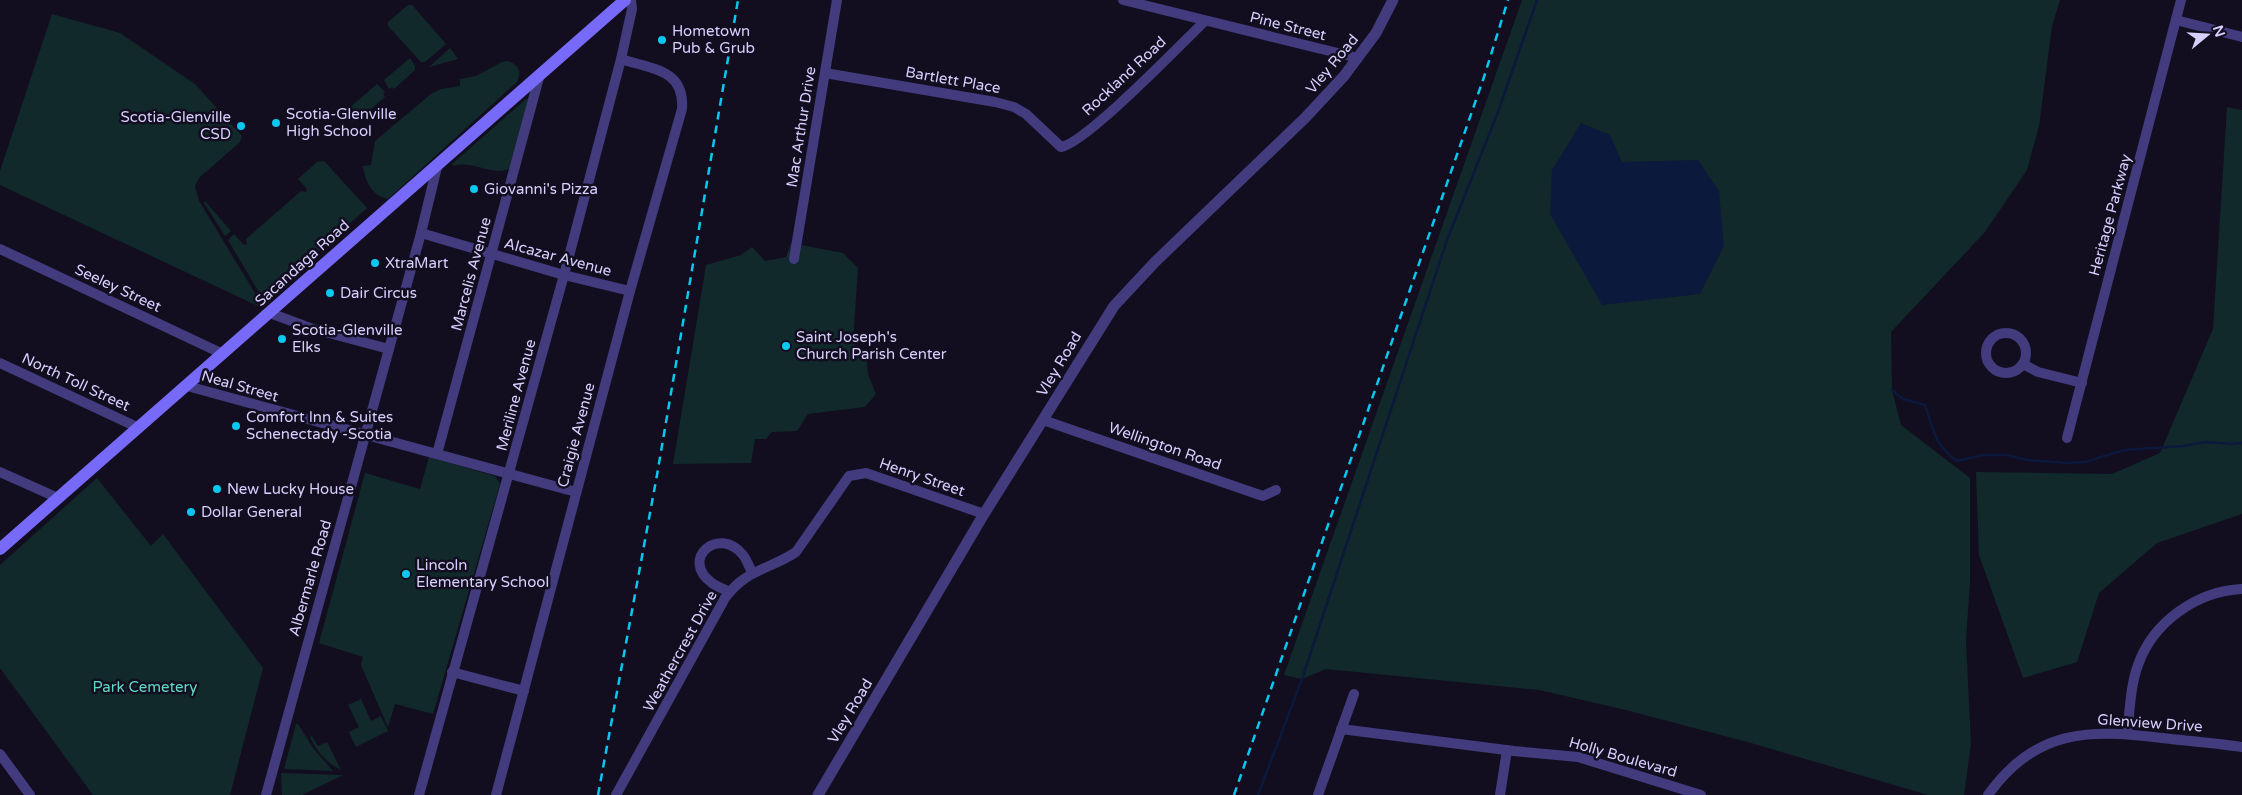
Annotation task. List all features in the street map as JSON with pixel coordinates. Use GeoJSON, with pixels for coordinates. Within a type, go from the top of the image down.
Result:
{"type":"FeatureCollection","features":[{"type":"Feature","properties":{"kind":"main road","name":"Sacandaga Road"},"geometry":{"type":"LineString","coordinates":[[0,550],[395,202],[438,167],[541,73],[625,0]]}},
{"type":"Feature","properties":{"kind":"street","name":"Meriline Avenue"},"geometry":{"type":"LineString","coordinates":[[419,795],[452,672],[510,475],[564,275],[621,59],[632,9],[630,0]]}},
{"type":"Feature","properties":{"kind":"street","name":"Mac Arthur Drive"},"geometry":{"type":"LineString","coordinates":[[794,259],[837,0]]}},
{"type":"Feature","properties":{"kind":"street","name":"Pine Street"},"geometry":{"type":"LineString","coordinates":[[1123,0],[1358,58]]}},
{"type":"Feature","properties":{"kind":"street","name":"Vley Road"},"geometry":{"type":"LineString","coordinates":[[818,795],[984,514],[1114,306],[1155,262],[1304,118],[1358,58],[1376,32],[1393,0]]}},
{"type":"Feature","properties":{"kind":"street","name":"Heritage Parkway"},"geometry":{"type":"LineString","coordinates":[[2068,438],[2182,0]]}},
{"type":"Feature","properties":{"kind":"street"},"geometry":{"type":"LineString","coordinates":[[2176,20],[2242,37]]}},
{"type":"Feature","properties":{"kind":"street","name":"Rockland Road"},"geometry":{"type":"LineString","coordinates":[[1061,147],[1069,146],[1105,116],[1205,21]]}},
{"type":"Feature","properties":{"kind":"street","name":"Craigie Avenue"},"geometry":{"type":"LineString","coordinates":[[496,795],[630,291],[682,109],[682,93],[679,85],[665,73],[621,59]]}},
{"type":"Feature","properties":{"kind":"street","name":"Marcelis Avenue"},"geometry":{"type":"LineString","coordinates":[[437,454],[541,73]]}},
{"type":"Feature","properties":{"kind":"street","name":"Bartlett Place"},"geometry":{"type":"LineString","coordinates":[[825,73],[995,102],[1014,107],[1026,114],[1061,147]]}},
{"type":"Feature","properties":{"kind":"street","name":"Albermarle Road"},"geometry":{"type":"LineString","coordinates":[[266,795],[438,167]]}},
{"type":"Feature","properties":{"kind":"street","name":"Alcazar Avenue"},"geometry":{"type":"LineString","coordinates":[[421,234],[564,275],[630,291]]}},
{"type":"Feature","properties":{"kind":"street","name":"Seeley Street"},"geometry":{"type":"LineString","coordinates":[[0,249],[222,354]]}},
{"type":"Feature","properties":{"kind":"street"},"geometry":{"type":"LineString","coordinates":[[270,313],[310,328],[389,349]]}},
{"type":"Feature","properties":{"kind":"street","name":"North Toll Street"},"geometry":{"type":"LineString","coordinates":[[0,363],[139,428]]}},
{"type":"Feature","properties":{"kind":"street"},"geometry":{"type":"LineString","coordinates":[[2023,364],[2038,372],[2082,383]]}},
{"type":"Feature","properties":{"kind":"street","name":"Neal Street"},"geometry":{"type":"LineString","coordinates":[[187,386],[576,492]]}},
{"type":"Feature","properties":{"kind":"street","name":"Wellington Road"},"geometry":{"type":"LineString","coordinates":[[1043,420],[1263,496],[1276,490]]}},
{"type":"Feature","properties":{"kind":"street"},"geometry":{"type":"LineString","coordinates":[[0,472],[58,498]]}},
{"type":"Feature","properties":{"kind":"street","name":"Henry Street"},"geometry":{"type":"LineString","coordinates":[[849,476],[866,473],[984,514]]}},
{"type":"Feature","properties":{"kind":"street","name":"Weathercrest Drive"},"geometry":{"type":"LineString","coordinates":[[616,795],[730,592],[752,572],[787,558],[796,552],[849,476]]}},
{"type":"Feature","properties":{"kind":"street"},"geometry":{"type":"LineString","coordinates":[[730,592],[712,583],[702,573],[699,564],[704,548],[711,544],[723,543],[734,547],[743,555],[752,572]]}},
{"type":"Feature","properties":{"kind":"street"},"geometry":{"type":"LineString","coordinates":[[2127,734],[2132,684],[2138,664],[2156,633],[2182,609],[2215,594],[2242,589]]}},
{"type":"Feature","properties":{"kind":"street"},"geometry":{"type":"LineString","coordinates":[[452,672],[524,691]]}},
{"type":"Feature","properties":{"kind":"street"},"geometry":{"type":"LineString","coordinates":[[1318,795],[1354,694]]}},
{"type":"Feature","properties":{"kind":"street","name":"Holly Boulevard"},"geometry":{"type":"LineString","coordinates":[[1341,729],[1578,757],[1701,795]]}},
{"type":"Feature","properties":{"kind":"street","name":"Glenview Drive"},"geometry":{"type":"LineString","coordinates":[[1988,795],[2009,768],[2045,744],[2063,738],[2098,733],[2127,734],[2242,747]]}},
{"type":"Feature","properties":{"kind":"street"},"geometry":{"type":"LineString","coordinates":[[1500,795],[1507,750]]}},
{"type":"Feature","properties":{"kind":"street"},"geometry":{"type":"LineString","coordinates":[[0,754],[30,795]]}},
{"type":"Feature","properties":{"kind":"green space"},"geometry":{"type":"Polygon","coordinates":[[[1522,0],[2060,0],[2052,26],[2039,126],[2027,170],[1985,232],[1891,332],[1892,390],[1901,425],[1970,478],[1970,582],[1966,641],[1971,744],[1964,795],[1928,795],[1751,743],[1626,710],[1539,690],[1326,669],[1302,679],[1284,675],[1522,0]]]}},
{"type":"Feature","properties":{"kind":"green space"},"geometry":{"type":"Polygon","coordinates":[[[408,5],[412,5],[446,44],[425,62],[421,62],[388,26],[388,22],[408,5]]]}},
{"type":"Feature","properties":{"kind":"green space"},"geometry":{"type":"Polygon","coordinates":[[[52,14],[120,33],[195,84],[242,136],[240,142],[199,178],[195,186],[199,201],[261,303],[258,306],[0,185],[0,171],[52,14]]]}},
{"type":"Feature","properties":{"kind":"green space"},"geometry":{"type":"Polygon","coordinates":[[[450,48],[458,59],[429,67],[450,48]]]}},
{"type":"Feature","properties":{"kind":"green space"},"geometry":{"type":"Polygon","coordinates":[[[410,58],[415,66],[415,70],[394,89],[392,87],[389,89],[384,80],[410,58]]]}},
{"type":"Feature","properties":{"kind":"green space"},"geometry":{"type":"Polygon","coordinates":[[[508,61],[518,69],[517,82],[388,199],[378,195],[370,187],[363,166],[371,165],[375,141],[431,94],[441,89],[460,86],[460,79],[476,76],[502,62],[508,61]]]}},
{"type":"Feature","properties":{"kind":"green space"},"geometry":{"type":"Polygon","coordinates":[[[377,84],[385,92],[383,94],[385,97],[356,122],[355,120],[352,122],[344,120],[340,116],[377,84]]]}},
{"type":"Feature","properties":{"kind":"green space"},"geometry":{"type":"Polygon","coordinates":[[[528,99],[511,168],[497,171],[461,164],[454,166],[452,164],[528,99]]]}},
{"type":"Feature","properties":{"kind":"green space"},"geometry":{"type":"Polygon","coordinates":[[[2227,107],[2242,110],[2242,514],[2157,543],[2099,593],[2077,662],[2023,678],[1979,555],[1976,472],[2112,474],[2160,453],[2213,329],[2227,107]]]}},
{"type":"Feature","properties":{"kind":"green space"},"geometry":{"type":"Polygon","coordinates":[[[324,161],[367,208],[264,301],[228,240],[234,234],[243,244],[247,245],[246,239],[301,191],[306,192],[307,189],[298,179],[317,162],[324,161]]]}},
{"type":"Feature","properties":{"kind":"green space"},"geometry":{"type":"Polygon","coordinates":[[[205,201],[231,231],[225,236],[204,203],[205,201]]]}},
{"type":"Feature","properties":{"kind":"green space"},"geometry":{"type":"Polygon","coordinates":[[[791,243],[843,253],[858,268],[853,342],[866,353],[868,374],[876,394],[865,407],[808,414],[797,431],[772,432],[766,439],[755,439],[751,463],[673,464],[706,265],[741,255],[752,247],[765,261],[786,257],[791,243]]]}},
{"type":"Feature","properties":{"kind":"green space","name":"Lincoln Elementary School"},"geometry":{"type":"Polygon","coordinates":[[[429,457],[495,476],[500,484],[433,714],[395,704],[388,727],[361,665],[363,657],[319,643],[365,473],[420,489],[429,457]]]}},
{"type":"Feature","properties":{"kind":"green space","name":"Park Cemetery"},"geometry":{"type":"Polygon","coordinates":[[[97,478],[151,546],[163,534],[263,668],[230,795],[93,795],[0,668],[0,565],[97,478]]]}},
{"type":"Feature","properties":{"kind":"green space"},"geometry":{"type":"Polygon","coordinates":[[[361,699],[371,721],[381,716],[388,731],[356,747],[349,732],[359,727],[348,705],[361,699]]]}},
{"type":"Feature","properties":{"kind":"green space"},"geometry":{"type":"Polygon","coordinates":[[[296,724],[298,724],[313,748],[333,771],[284,769],[296,724]]]}},
{"type":"Feature","properties":{"kind":"green space"},"geometry":{"type":"Polygon","coordinates":[[[312,736],[318,746],[327,742],[341,770],[331,764],[319,752],[310,737],[312,736]]]}},
{"type":"Feature","properties":{"kind":"green space"},"geometry":{"type":"Polygon","coordinates":[[[281,773],[343,775],[302,795],[282,795],[281,773]]]}},
{"type":"Feature","properties":{"kind":"water"},"geometry":{"type":"Polygon","coordinates":[[[1581,123],[1610,135],[1622,162],[1698,160],[1719,191],[1724,246],[1700,294],[1602,305],[1550,214],[1552,170],[1581,123]]]}},
{"type":"Feature","properties":{"kind":"waterway"},"geometry":{"type":"LineString","coordinates":[[1258,795],[1302,679],[1447,240],[1498,112],[1537,0]]}},
{"type":"Feature","properties":{"kind":"waterway"},"geometry":{"type":"LineString","coordinates":[[1892,390],[1903,399],[1925,405],[1939,443],[1957,461],[1983,455],[2007,455],[2027,460],[2067,463],[2085,462],[2124,450],[2184,446],[2205,442],[2242,443]]}},
{"type":"Feature","properties":{"kind":"railway"},"geometry":{"type":"LineString","coordinates":[[598,795],[657,475],[738,0]]}},
{"type":"Feature","properties":{"kind":"railway"},"geometry":{"type":"LineString","coordinates":[[1234,795],[1484,77],[1508,0]]}},
{"type":"Feature","properties":{"kind":"place","name":"Hometown Pub & Grub"},"geometry":{"type":"Point","coordinates":[662,40]}},
{"type":"Feature","properties":{"kind":"place","name":"Scotia-Glenville High School"},"geometry":{"type":"Point","coordinates":[276,123]}},
{"type":"Feature","properties":{"kind":"place","name":"Scotia-Glenville CSD"},"geometry":{"type":"Point","coordinates":[241,126]}},
{"type":"Feature","properties":{"kind":"place","name":"Giovanni's Pizza"},"geometry":{"type":"Point","coordinates":[474,189]}},
{"type":"Feature","properties":{"kind":"place","name":"XtraMart"},"geometry":{"type":"Point","coordinates":[375,263]}},
{"type":"Feature","properties":{"kind":"place","name":"Dair Circus"},"geometry":{"type":"Point","coordinates":[330,293]}},
{"type":"Feature","properties":{"kind":"place","name":"Scotia-Glenville Elks"},"geometry":{"type":"Point","coordinates":[282,339]}},
{"type":"Feature","properties":{"kind":"place","name":"Saint Joseph's Church Parish Center"},"geometry":{"type":"Point","coordinates":[786,346]}},
{"type":"Feature","properties":{"kind":"place","name":"Comfort Inn & Suites Schenectady -Scotia"},"geometry":{"type":"Point","coordinates":[236,426]}},
{"type":"Feature","properties":{"kind":"place","name":"New Lucky House"},"geometry":{"type":"Point","coordinates":[217,489]}},
{"type":"Feature","properties":{"kind":"place","name":"Dollar General"},"geometry":{"type":"Point","coordinates":[191,512]}},
{"type":"Feature","properties":{"kind":"place","name":"Lincoln Elementary School"},"geometry":{"type":"Point","coordinates":[406,574]}}]}
